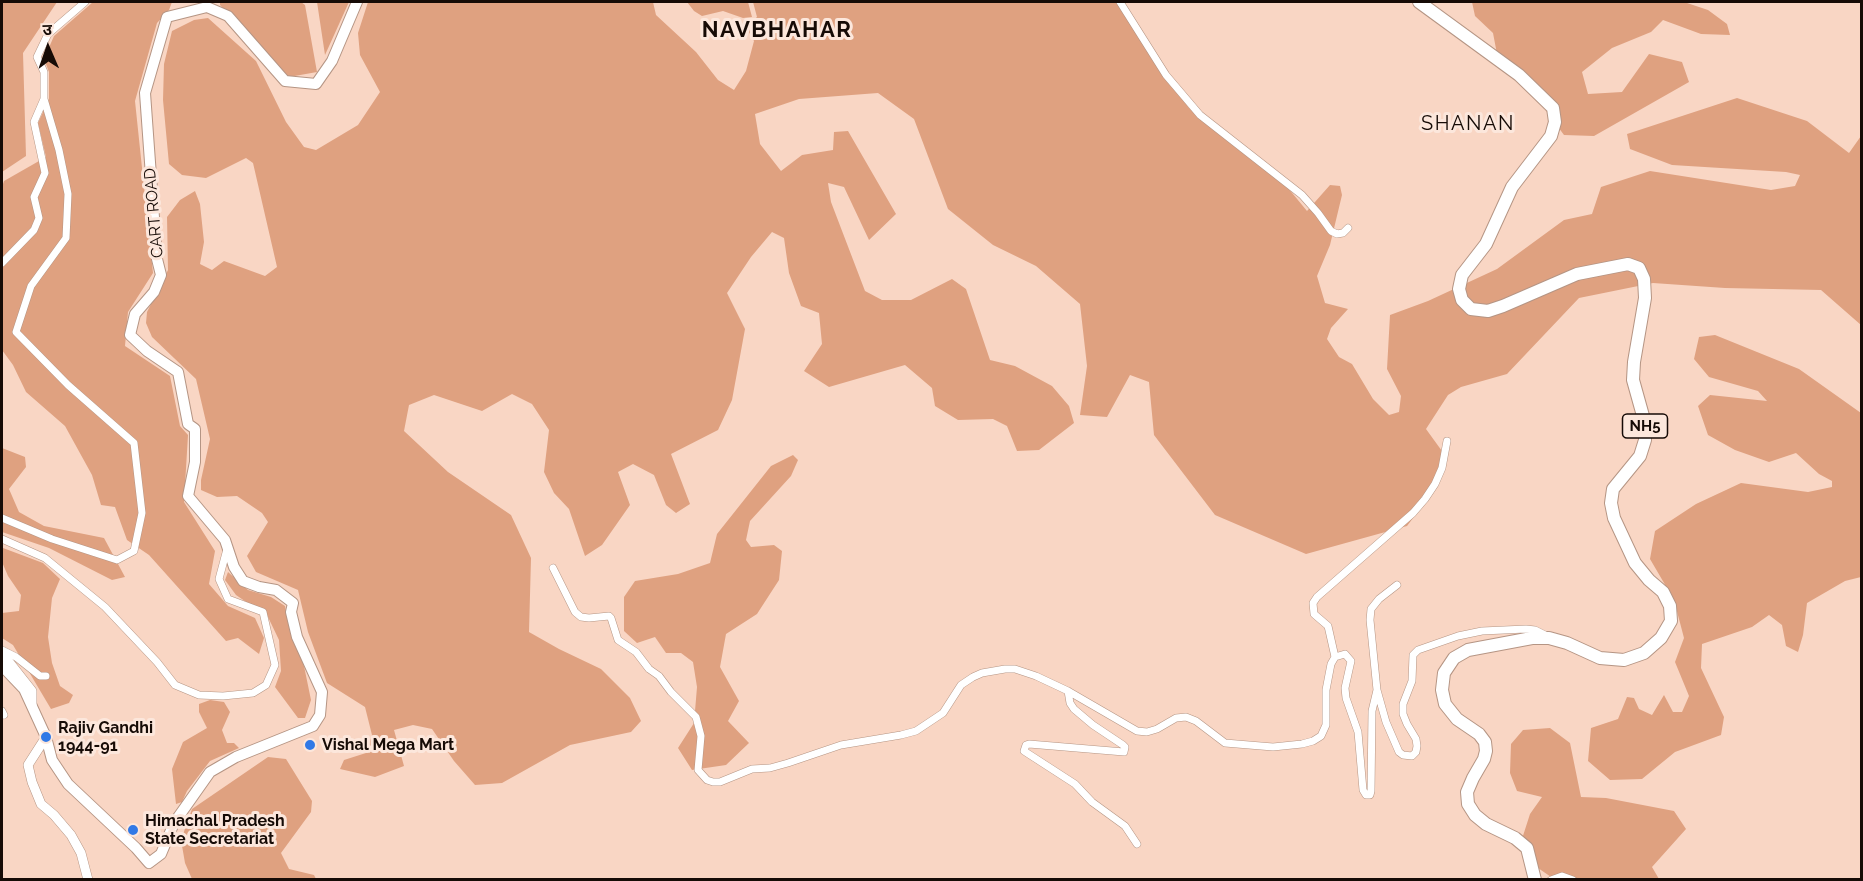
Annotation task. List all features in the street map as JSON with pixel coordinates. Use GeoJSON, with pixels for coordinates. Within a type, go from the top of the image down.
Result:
{"type":"FeatureCollection","features":[{"type":"Feature","properties":{"kind":"highway","name":"NH5"},"geometry":{"type":"LineString","coordinates":[[1419,2],[1519,75],[1543,96],[1553,108],[1556,122],[1551,136],[1512,187],[1486,244],[1462,275],[1459,289],[1462,300],[1471,309],[1488,311],[1577,274],[1628,264],[1639,268],[1644,279],[1644,298],[1633,380],[1645,423],[1646,440],[1640,456],[1613,489],[1611,503],[1614,518],[1635,563],[1663,592],[1670,606],[1671,621],[1661,638],[1644,653],[1624,660],[1600,658],[1567,643],[1549,638],[1532,638],[1468,650],[1454,657],[1444,673],[1442,690],[1445,704],[1457,718],[1479,734],[1485,742],[1484,759],[1467,792],[1468,804],[1480,820],[1515,838],[1527,848],[1535,879]]}},
{"type":"Feature","properties":{"kind":"main road","name":"CART ROAD"},"geometry":{"type":"LineString","coordinates":[[2,666],[24,689],[46,737],[52,760],[68,784],[149,863],[161,854],[174,823],[210,772],[236,757],[313,726],[320,715],[322,692],[297,637],[291,612],[293,603],[276,590],[243,581],[234,567],[225,540],[188,496],[195,462],[195,429],[188,424],[178,372],[147,351],[130,335],[135,314],[154,292],[161,275],[157,259],[145,93],[166,17],[207,7],[228,16],[285,81],[316,84],[332,61],[357,2]]}},
{"type":"Feature","properties":{"kind":"street"},"geometry":{"type":"LineString","coordinates":[[2,518],[52,539],[117,560],[134,551],[142,513],[134,443],[68,385],[15,332],[31,286],[66,238],[68,194],[59,150],[44,99],[44,72],[37,57],[48,34],[85,2]]}},
{"type":"Feature","properties":{"kind":"street"},"geometry":{"type":"LineString","coordinates":[[1120,2],[1166,75],[1200,115],[1302,195],[1331,231],[1337,234],[1343,233],[1347,228]]}},
{"type":"Feature","properties":{"kind":"street"},"geometry":{"type":"LineString","coordinates":[[2,263],[34,230],[39,218],[34,196],[45,173],[34,122],[44,99]]}},
{"type":"Feature","properties":{"kind":"street"},"geometry":{"type":"LineString","coordinates":[[553,568],[575,612],[589,618],[609,616],[618,640],[636,652],[670,692],[696,717],[702,736],[698,770],[707,780],[713,782],[720,782],[752,769],[770,768],[788,763],[841,745],[916,731],[943,713],[961,685],[981,674],[1015,669],[1068,691],[1137,731],[1147,732],[1176,718],[1186,717],[1196,721],[1225,743],[1273,747],[1302,744],[1321,736],[1326,725],[1327,676],[1335,657],[1328,626],[1314,614],[1313,603],[1413,513],[1425,499],[1442,468],[1447,441]]}},
{"type":"Feature","properties":{"kind":"street"},"geometry":{"type":"LineString","coordinates":[[2,539],[45,558],[105,607],[157,662],[175,685],[199,695],[223,696],[253,693],[266,685],[275,665],[263,612],[228,599],[219,579],[227,547]]}},
{"type":"Feature","properties":{"kind":"street"},"geometry":{"type":"LineString","coordinates":[[1397,585],[1379,599],[1371,609],[1370,620],[1377,690],[1386,722],[1399,752],[1407,756],[1412,756],[1416,752],[1417,746],[1416,739],[1407,724],[1403,704],[1412,681],[1413,655],[1418,650],[1458,636],[1482,631],[1526,628],[1549,638]]}},
{"type":"Feature","properties":{"kind":"street"},"geometry":{"type":"LineString","coordinates":[[2,651],[16,657],[40,676],[46,676]]}},
{"type":"Feature","properties":{"kind":"street"},"geometry":{"type":"LineString","coordinates":[[2,651],[32,691],[32,705]]}},
{"type":"Feature","properties":{"kind":"street"},"geometry":{"type":"LineString","coordinates":[[1335,657],[1345,654],[1351,662],[1345,688],[1346,698],[1358,732],[1363,790],[1366,795],[1370,795],[1371,791],[1372,711],[1377,690]]}},
{"type":"Feature","properties":{"kind":"street"},"geometry":{"type":"LineString","coordinates":[[1068,691],[1070,703],[1074,708],[1093,725],[1123,745],[1125,750],[1122,752],[1029,744],[1026,745],[1024,751],[1075,784],[1092,802],[1125,826],[1137,844]]}},
{"type":"Feature","properties":{"kind":"street"},"geometry":{"type":"LineString","coordinates":[[46,737],[28,765],[32,782],[41,804],[54,815],[76,844],[88,879]]}},
{"type":"Feature","properties":{"kind":"street"},"geometry":{"type":"LineString","coordinates":[[1551,879],[1562,876],[1573,879]]}},
{"type":"Feature","properties":{"kind":"shaded area"},"geometry":{"type":"Polygon","coordinates":[[[2,2],[57,2],[23,53],[26,156],[2,172],[2,2]]]}},
{"type":"Feature","properties":{"kind":"shaded area"},"geometry":{"type":"Polygon","coordinates":[[[93,2],[172,2],[169,10],[157,23],[135,101],[153,273],[128,312],[125,346],[170,376],[180,426],[188,435],[184,502],[215,551],[209,584],[228,606],[255,618],[264,638],[259,654],[238,638],[226,641],[149,555],[127,540],[115,507],[101,505],[92,475],[65,426],[26,392],[13,365],[2,350],[2,187],[4,181],[46,157],[38,123],[49,99],[49,72],[44,59],[54,36],[93,2]]]}},
{"type":"Feature","properties":{"kind":"shaded area"},"geometry":{"type":"Polygon","coordinates":[[[220,2],[301,2],[305,5],[317,72],[289,77],[220,5],[220,2]]]}},
{"type":"Feature","properties":{"kind":"shaded area"},"geometry":{"type":"Polygon","coordinates":[[[317,2],[349,2],[325,55],[317,2]]]}},
{"type":"Feature","properties":{"kind":"shaded area"},"geometry":{"type":"Polygon","coordinates":[[[368,2],[653,2],[656,15],[696,52],[718,80],[734,90],[746,71],[754,41],[746,27],[757,17],[753,2],[1120,2],[1138,37],[1189,108],[1288,188],[1307,211],[1330,185],[1340,186],[1342,195],[1330,245],[1317,276],[1325,303],[1348,309],[1331,328],[1327,339],[1339,357],[1352,364],[1373,399],[1389,415],[1399,412],[1401,396],[1387,369],[1390,315],[1428,301],[1497,269],[1564,220],[1592,214],[1601,187],[1650,171],[1771,190],[1795,186],[1800,175],[1786,172],[1672,165],[1630,149],[1627,134],[1737,98],[1807,121],[1849,153],[1861,136],[1861,325],[1821,290],[1725,288],[1653,283],[1579,298],[1507,374],[1461,387],[1448,395],[1426,429],[1447,458],[1436,488],[1407,526],[1306,554],[1215,515],[1154,435],[1149,382],[1130,375],[1107,417],[1080,415],[1087,366],[1080,304],[1036,266],[993,245],[948,209],[914,119],[878,93],[799,99],[755,114],[760,144],[781,171],[802,155],[833,150],[834,132],[848,131],[896,214],[869,240],[844,187],[828,183],[831,202],[865,291],[882,300],[911,300],[952,279],[966,289],[990,360],[1015,366],[1052,386],[1069,406],[1074,423],[1039,450],[1017,451],[1007,426],[993,419],[958,420],[935,406],[932,388],[905,365],[829,387],[804,371],[822,344],[819,313],[801,306],[789,273],[784,238],[772,232],[751,257],[727,293],[745,329],[732,400],[718,430],[671,454],[690,504],[676,513],[666,505],[654,475],[633,464],[618,472],[630,505],[602,545],[585,556],[569,509],[554,493],[544,472],[549,430],[532,404],[512,394],[482,411],[434,395],[409,405],[404,431],[448,472],[511,515],[531,558],[529,632],[601,669],[630,698],[641,721],[631,732],[570,745],[502,783],[475,785],[454,761],[432,729],[413,725],[394,730],[404,766],[375,777],[340,769],[344,760],[366,753],[372,735],[365,707],[327,683],[308,632],[298,590],[256,572],[247,556],[268,522],[262,513],[237,496],[217,497],[201,490],[210,439],[196,379],[152,337],[146,323],[147,312],[168,270],[167,217],[180,200],[195,191],[200,204],[204,242],[200,264],[212,270],[224,261],[265,276],[277,267],[253,163],[246,158],[206,178],[182,175],[169,164],[163,100],[164,64],[172,31],[194,20],[208,18],[256,61],[286,122],[304,147],[316,150],[358,125],[380,92],[360,55],[358,33],[368,2]]]}},
{"type":"Feature","properties":{"kind":"shaded area"},"geometry":{"type":"Polygon","coordinates":[[[687,2],[748,2],[752,17],[743,18],[723,11],[702,16],[694,11],[687,2]]]}},
{"type":"Feature","properties":{"kind":"shaded area"},"geometry":{"type":"Polygon","coordinates":[[[1472,2],[1684,2],[1708,10],[1727,24],[1730,35],[1701,34],[1663,20],[1651,32],[1612,48],[1582,72],[1588,94],[1622,92],[1649,54],[1682,62],[1689,82],[1594,136],[1564,135],[1524,81],[1497,54],[1493,33],[1475,16],[1472,2]]]}},
{"type":"Feature","properties":{"kind":"shaded area"},"geometry":{"type":"Polygon","coordinates":[[[1715,335],[1799,369],[1861,413],[1861,577],[1845,581],[1807,603],[1803,635],[1798,652],[1786,646],[1782,625],[1769,615],[1752,627],[1702,644],[1701,668],[1724,717],[1721,735],[1675,752],[1642,779],[1610,780],[1588,761],[1591,728],[1618,719],[1627,697],[1634,698],[1639,709],[1652,715],[1664,695],[1673,712],[1682,712],[1689,696],[1675,662],[1684,638],[1674,600],[1650,559],[1655,531],[1696,504],[1741,483],[1808,492],[1832,487],[1832,481],[1819,474],[1796,453],[1769,462],[1735,450],[1708,435],[1698,406],[1710,395],[1767,401],[1758,391],[1709,377],[1694,359],[1699,337],[1715,335]]]}},
{"type":"Feature","properties":{"kind":"shaded area"},"geometry":{"type":"Polygon","coordinates":[[[2,448],[25,457],[26,467],[9,489],[19,512],[44,526],[104,538],[125,577],[112,580],[49,548],[2,532],[2,448]]]}},
{"type":"Feature","properties":{"kind":"shaded area"},"geometry":{"type":"Polygon","coordinates":[[[793,455],[798,460],[791,476],[750,521],[746,540],[751,547],[774,545],[782,551],[779,580],[757,614],[726,634],[720,667],[739,701],[728,721],[749,743],[726,765],[692,770],[678,748],[694,723],[697,687],[693,662],[681,653],[666,653],[655,637],[637,643],[624,631],[624,597],[635,581],[678,574],[710,563],[717,534],[771,466],[793,455]]]}},
{"type":"Feature","properties":{"kind":"shaded area"},"geometry":{"type":"Polygon","coordinates":[[[3,548],[43,563],[60,579],[52,598],[48,637],[52,663],[60,686],[73,695],[69,703],[51,709],[13,645],[2,638],[2,613],[19,611],[21,595],[2,562],[3,548]]]}},
{"type":"Feature","properties":{"kind":"shaded area"},"geometry":{"type":"Polygon","coordinates":[[[228,572],[248,590],[271,597],[285,606],[288,623],[304,666],[311,700],[305,718],[298,718],[275,687],[281,671],[279,640],[268,617],[236,595],[225,580],[228,572]]]}},
{"type":"Feature","properties":{"kind":"shaded area"},"geometry":{"type":"Polygon","coordinates":[[[210,700],[224,702],[230,712],[222,730],[227,743],[234,743],[239,748],[210,761],[187,791],[182,802],[176,804],[172,769],[183,742],[207,728],[199,712],[199,704],[210,700]]]}},
{"type":"Feature","properties":{"kind":"shaded area"},"geometry":{"type":"Polygon","coordinates":[[[1550,728],[1570,743],[1581,797],[1606,798],[1674,811],[1686,829],[1652,867],[1659,879],[1554,879],[1538,868],[1521,842],[1530,814],[1542,797],[1517,791],[1510,773],[1511,744],[1523,730],[1550,728]]]}},
{"type":"Feature","properties":{"kind":"shaded area"},"geometry":{"type":"Polygon","coordinates":[[[268,757],[286,759],[312,801],[311,812],[281,853],[289,869],[314,875],[316,879],[192,879],[185,863],[181,840],[192,809],[268,757]]]}},
{"type":"Feature","properties":{"kind":"place","name":"Rajiv Gandhi 1944-91"},"geometry":{"type":"Point","coordinates":[46,737]}},
{"type":"Feature","properties":{"kind":"place","name":"Vishal Mega Mart"},"geometry":{"type":"Point","coordinates":[310,745]}},
{"type":"Feature","properties":{"kind":"place","name":"Himachal Pradesh State Secretariat"},"geometry":{"type":"Point","coordinates":[133,830]}},
{"type":"Feature","properties":{"kind":"district","name":"NAVBHAHAR"},"geometry":{"type":"Point","coordinates":[777,30]}},
{"type":"Feature","properties":{"kind":"district","name":"SHANAN"},"geometry":{"type":"Point","coordinates":[1468,124]}}]}
